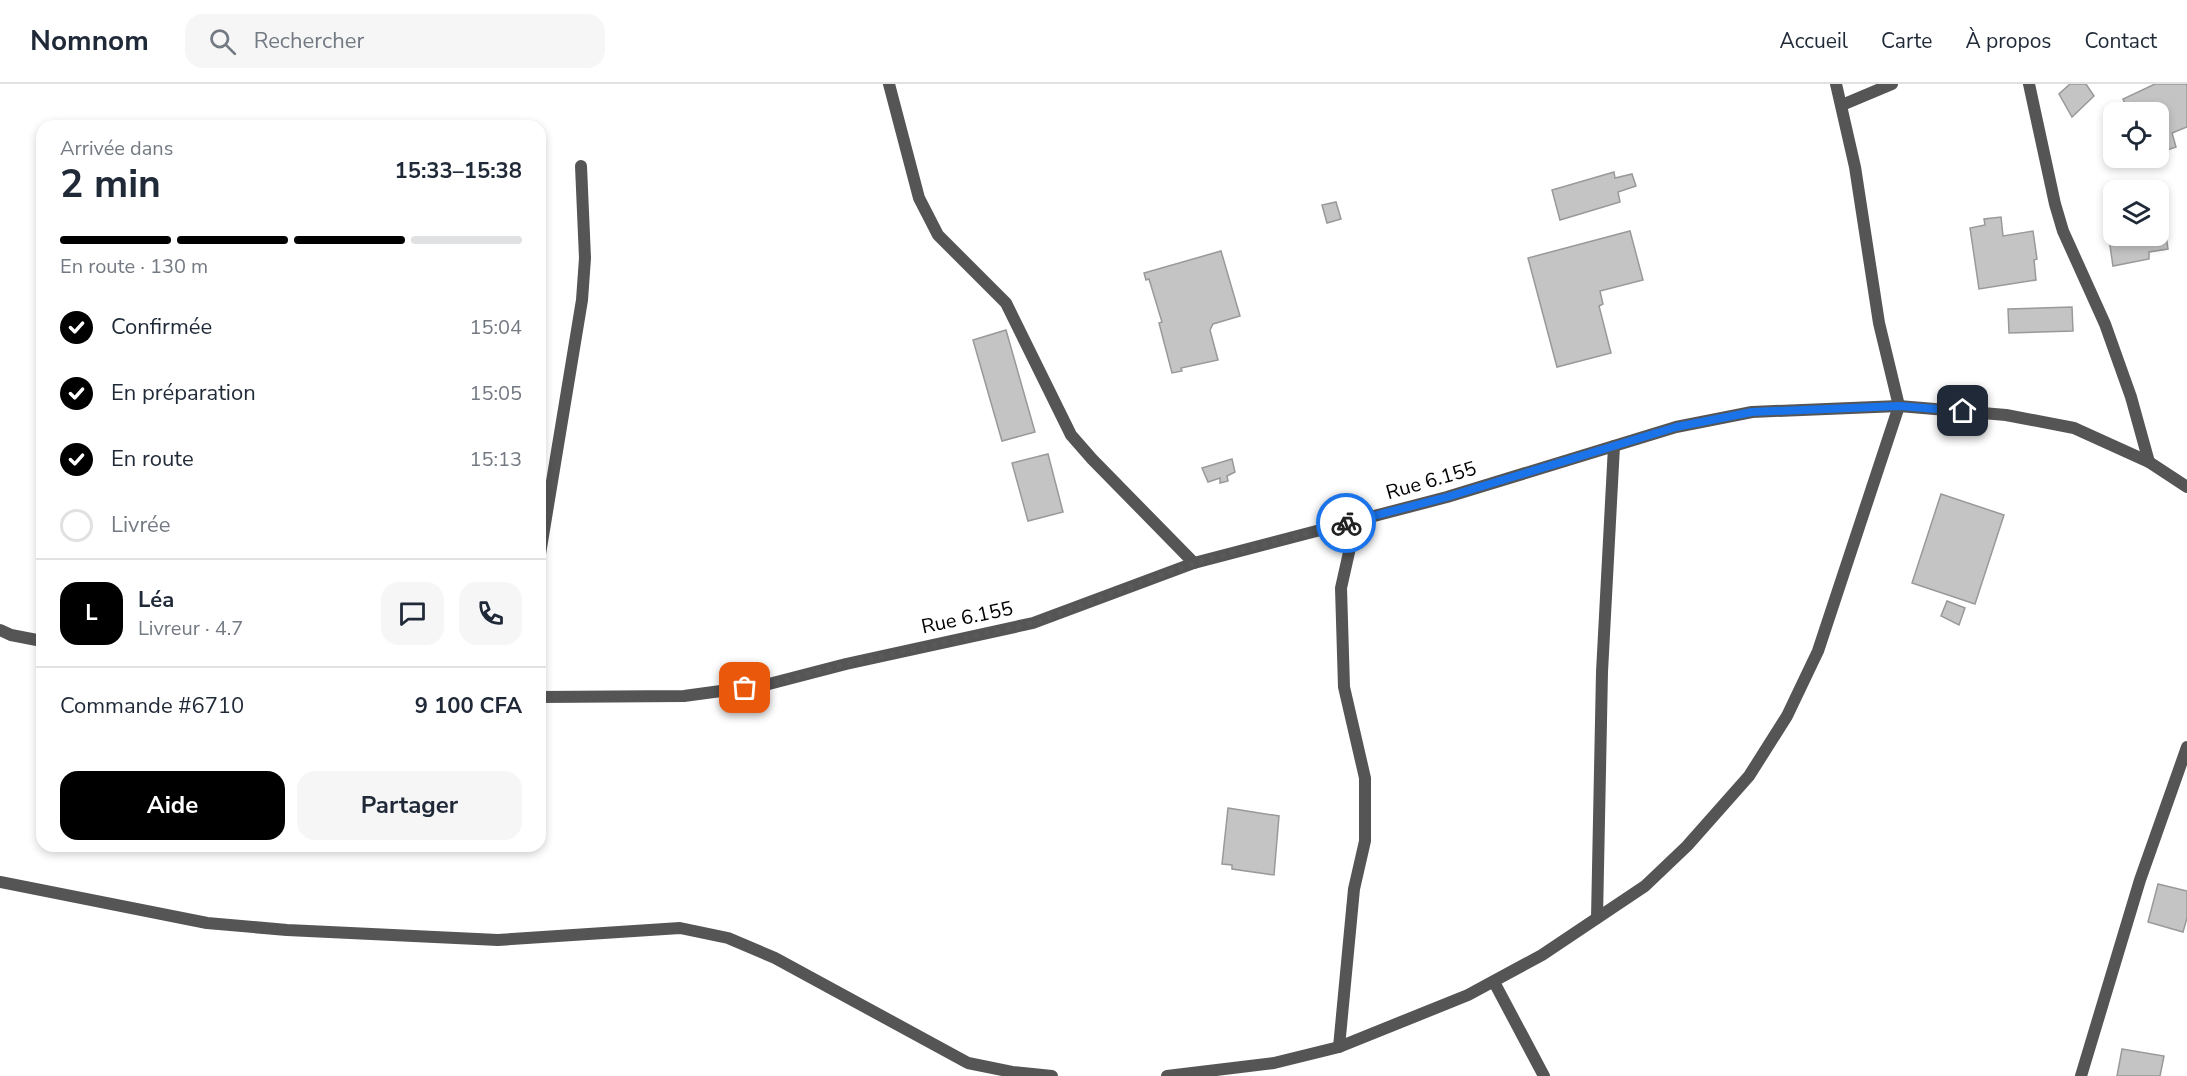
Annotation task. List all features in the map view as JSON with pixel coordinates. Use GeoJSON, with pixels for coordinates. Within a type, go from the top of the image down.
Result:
{"type":"FeatureCollection","features":[{"type":"Feature","properties":{"kind":"street"},"geometry":{"type":"LineString","coordinates":[[889,84],[919,198],[938,235],[1006,303],[1071,435],[1194,563]]}},
{"type":"Feature","properties":{"kind":"street"},"geometry":{"type":"LineString","coordinates":[[1167,1076],[1274,1063],[1339,1047],[1468,995],[1494,982],[1542,955],[1645,886],[1687,846],[1749,776],[1787,716],[1818,651],[1899,406],[1879,323],[1856,167],[1836,84]]}},
{"type":"Feature","properties":{"kind":"street"},"geometry":{"type":"LineString","coordinates":[[1842,105],[1892,84]]}},
{"type":"Feature","properties":{"kind":"street"},"geometry":{"type":"LineString","coordinates":[[2029,84],[2063,231],[2105,324],[2131,397],[2149,462]]}},
{"type":"Feature","properties":{"kind":"street"},"geometry":{"type":"LineString","coordinates":[[546,518],[582,300],[585,258],[581,166]]}},
{"type":"Feature","properties":{"kind":"street","name":"Rue 6.155"},"geometry":{"type":"LineString","coordinates":[[546,697],[684,696],[765,686],[846,664],[1033,623],[1194,563],[1447,497],[1676,427],[1752,412],[1899,406],[2006,415],[2074,428],[2149,462],[2187,487]]}},
{"type":"Feature","properties":{"kind":"street"},"geometry":{"type":"LineString","coordinates":[[1598,918],[1602,672],[1614,446]]}},
{"type":"Feature","properties":{"kind":"street"},"geometry":{"type":"LineString","coordinates":[[1339,1047],[1354,889],[1365,841],[1365,778],[1344,687],[1341,588],[1356,521]]}},
{"type":"Feature","properties":{"kind":"street"},"geometry":{"type":"LineString","coordinates":[[0,630],[11,635],[36,640]]}},
{"type":"Feature","properties":{"kind":"street"},"geometry":{"type":"LineString","coordinates":[[2081,1076],[2140,880],[2187,747]]}},
{"type":"Feature","properties":{"kind":"street"},"geometry":{"type":"LineString","coordinates":[[0,882],[207,923],[287,930],[498,940],[680,928],[728,938],[775,958],[968,1063],[1012,1072],[1052,1076]]}},
{"type":"Feature","properties":{"kind":"street"},"geometry":{"type":"LineString","coordinates":[[1494,982],[1544,1076]]}},
{"type":"Feature","properties":{"kind":"building"},"geometry":{"type":"Polygon","coordinates":[[[2070,84],[2086,84],[2094,96],[2072,117],[2059,94],[2070,84]]]}},
{"type":"Feature","properties":{"kind":"building"},"geometry":{"type":"Polygon","coordinates":[[[2155,84],[2186,84],[2187,127],[2172,133],[2176,147],[2169,149],[2169,102],[2124,102],[2123,99],[2155,84]]]}},
{"type":"Feature","properties":{"kind":"building"},"geometry":{"type":"Polygon","coordinates":[[[1614,172],[1615,178],[1632,174],[1636,186],[1618,192],[1620,202],[1560,220],[1552,190],[1614,172]]]}},
{"type":"Feature","properties":{"kind":"building"},"geometry":{"type":"Polygon","coordinates":[[[1336,202],[1341,219],[1327,223],[1322,205],[1336,202]]]}},
{"type":"Feature","properties":{"kind":"building"},"geometry":{"type":"Polygon","coordinates":[[[2001,217],[2003,236],[2033,231],[2037,259],[2034,260],[2036,280],[1979,289],[1970,228],[1985,225],[1984,219],[2001,217]]]}},
{"type":"Feature","properties":{"kind":"building"},"geometry":{"type":"Polygon","coordinates":[[[1630,231],[1643,280],[1600,291],[1603,304],[1599,306],[1611,353],[1557,367],[1528,258],[1630,231]]]}},
{"type":"Feature","properties":{"kind":"building"},"geometry":{"type":"Polygon","coordinates":[[[2110,246],[2168,246],[2168,249],[2149,252],[2149,259],[2113,266],[2110,246]]]}},
{"type":"Feature","properties":{"kind":"building"},"geometry":{"type":"Polygon","coordinates":[[[1221,251],[1240,316],[1213,324],[1210,330],[1218,360],[1181,368],[1182,371],[1172,373],[1159,323],[1162,322],[1149,279],[1146,280],[1144,273],[1221,251]]]}},
{"type":"Feature","properties":{"kind":"building"},"geometry":{"type":"Polygon","coordinates":[[[2072,307],[2073,331],[2009,333],[2008,309],[2072,307]]]}},
{"type":"Feature","properties":{"kind":"building"},"geometry":{"type":"Polygon","coordinates":[[[1006,330],[1035,432],[1002,441],[973,340],[1006,330]]]}},
{"type":"Feature","properties":{"kind":"building"},"geometry":{"type":"Polygon","coordinates":[[[1048,454],[1063,512],[1028,521],[1012,463],[1048,454]]]}},
{"type":"Feature","properties":{"kind":"building"},"geometry":{"type":"Polygon","coordinates":[[[1232,459],[1235,472],[1227,476],[1228,481],[1220,483],[1220,478],[1208,482],[1202,468],[1232,459]]]}},
{"type":"Feature","properties":{"kind":"building"},"geometry":{"type":"Polygon","coordinates":[[[1941,494],[2004,515],[1975,604],[1912,583],[1941,494]]]}},
{"type":"Feature","properties":{"kind":"building"},"geometry":{"type":"Polygon","coordinates":[[[1947,601],[1965,608],[1959,625],[1941,616],[1947,601]]]}},
{"type":"Feature","properties":{"kind":"building"},"geometry":{"type":"Polygon","coordinates":[[[1228,808],[1279,816],[1274,875],[1232,869],[1232,865],[1222,864],[1228,808]]]}},
{"type":"Feature","properties":{"kind":"building"},"geometry":{"type":"Polygon","coordinates":[[[2158,884],[2187,891],[2187,918],[2183,932],[2148,922],[2158,884]]]}},
{"type":"Feature","properties":{"kind":"building"},"geometry":{"type":"Polygon","coordinates":[[[2122,1049],[2164,1056],[2160,1076],[2117,1076],[2122,1049]]]}},
{"type":"Feature","properties":{"kind":"way so far"},"geometry":{"type":"LineString","coordinates":[[745,688],[765,686],[846,664],[1033,623],[1194,563],[1346,523]]}},
{"type":"Feature","properties":{"kind":"route"},"geometry":{"type":"LineString","coordinates":[[1346,523],[1447,497],[1676,427],[1752,412],[1899,406],[1963,411]]}}]}
